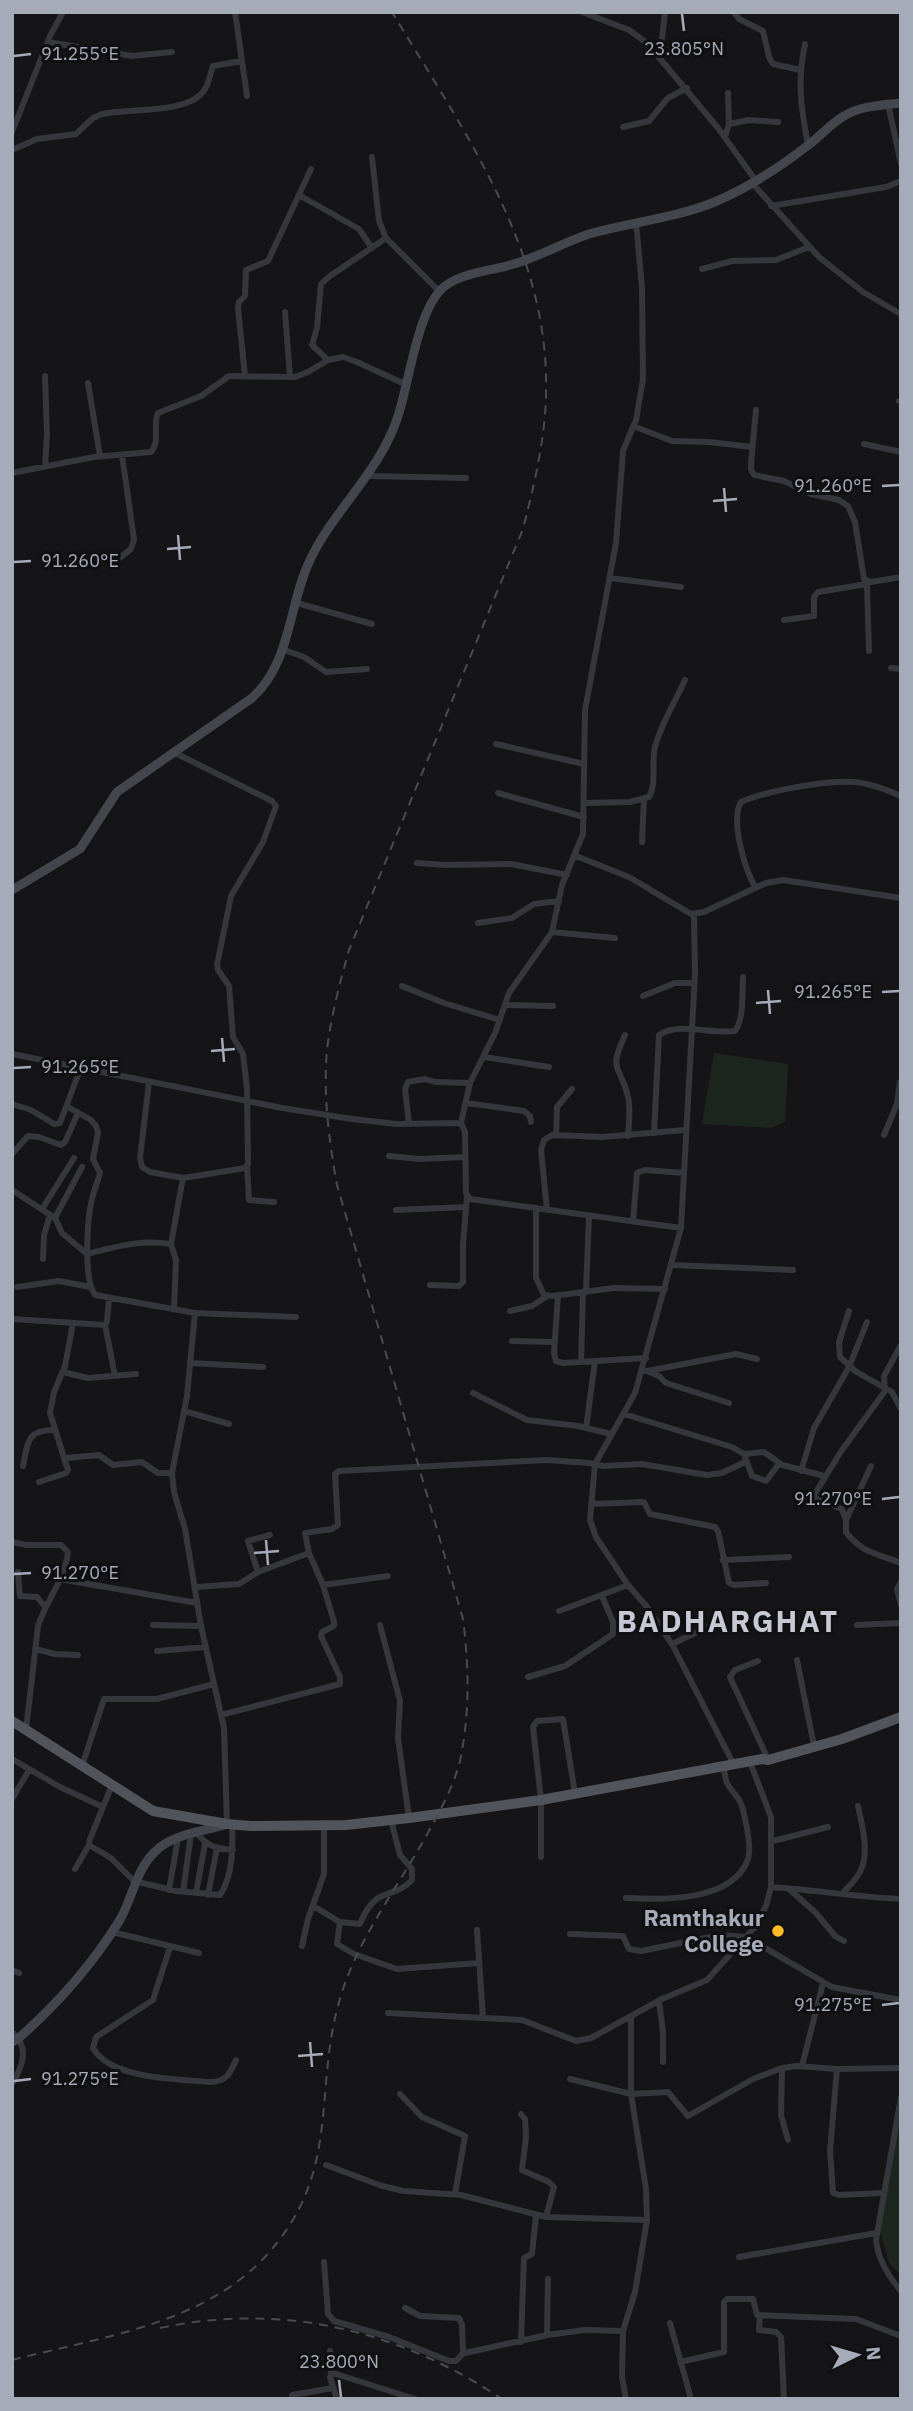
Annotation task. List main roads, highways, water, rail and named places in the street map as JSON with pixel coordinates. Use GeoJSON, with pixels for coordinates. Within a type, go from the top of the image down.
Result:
{"type":"FeatureCollection","features":[{"type":"Feature","properties":{"kind":"main road"},"geometry":{"type":"LineString","coordinates":[[12,1721],[153,1811],[230,1825],[324,1825],[409,1818],[541,1800],[750,1762],[901,1710]]}},
{"type":"Feature","properties":{"kind":"main road"},"geometry":{"type":"LineString","coordinates":[[764,1757],[768,1760],[815,1748],[901,1717]]}},
{"type":"Feature","properties":{"kind":"railway"},"geometry":{"type":"LineString","coordinates":[[12,2360],[146,2326],[209,2300],[238,2281],[263,2259],[289,2226],[306,2193],[316,2160],[328,2059],[344,1986],[362,1945],[451,1787],[460,1761],[466,1725],[463,1619],[337,1185],[328,1118],[327,1050],[333,1012],[349,950],[523,529],[541,446],[546,394],[543,341],[534,290],[518,241],[473,147],[392,12]]}},
{"type":"Feature","properties":{"kind":"railway"},"geometry":{"type":"LineString","coordinates":[[160,2328],[250,2318],[295,2321],[338,2328],[381,2339],[422,2355],[463,2375],[502,2399]]}},
{"type":"Feature","properties":{"kind":"place","name":"Ramthakur College"},"geometry":{"type":"Point","coordinates":[778,1931]}},
{"type":"Feature","properties":{"kind":"district","name":"BADHARGHAT"},"geometry":{"type":"Point","coordinates":[728,1622]}}]}
